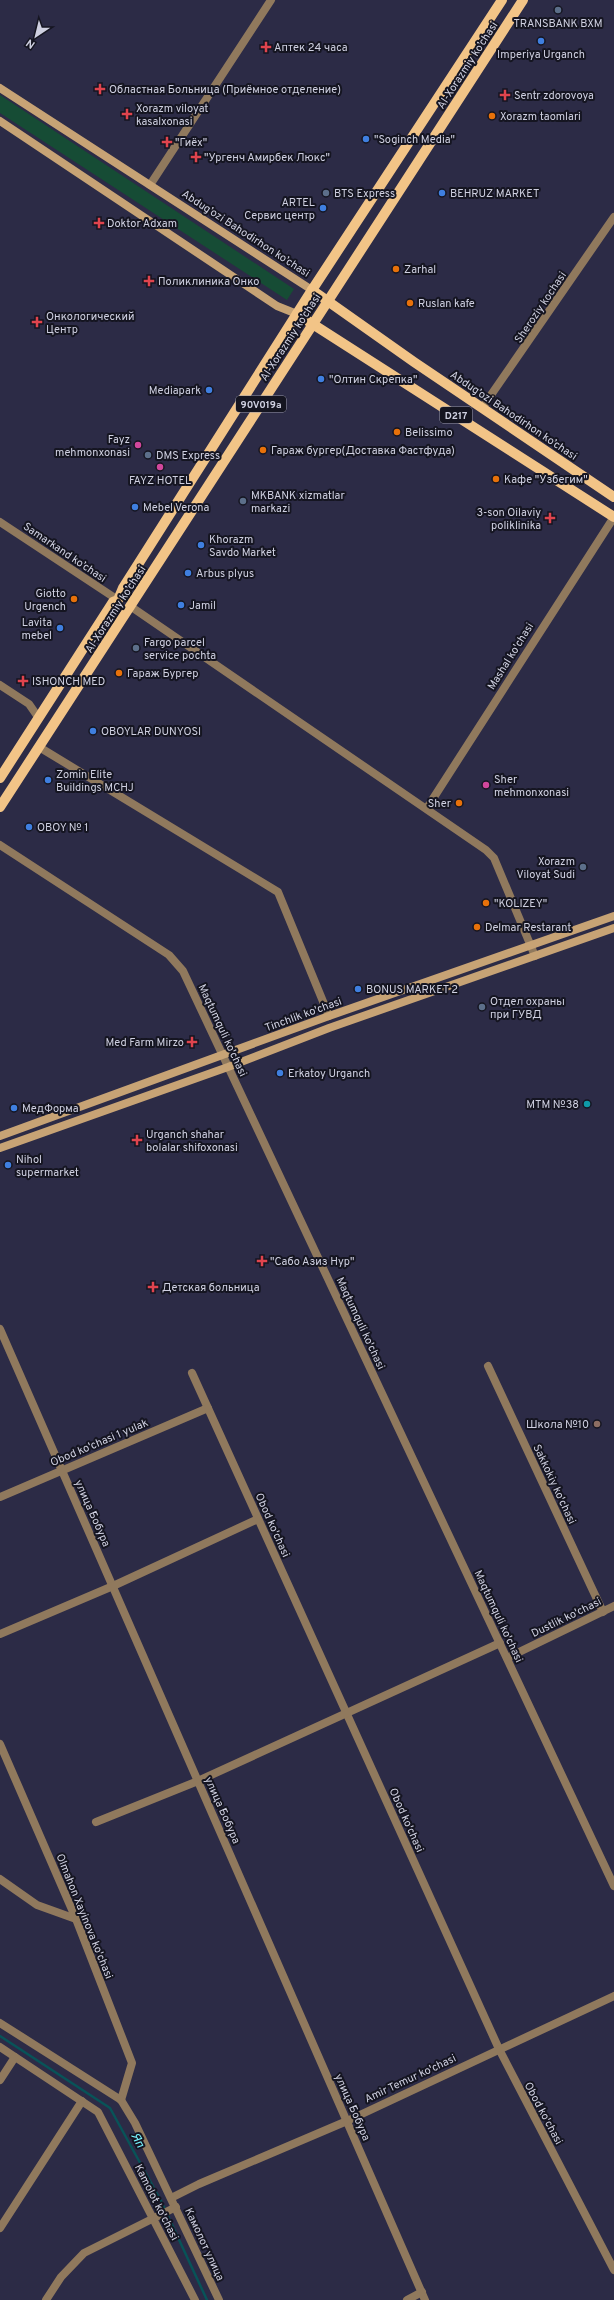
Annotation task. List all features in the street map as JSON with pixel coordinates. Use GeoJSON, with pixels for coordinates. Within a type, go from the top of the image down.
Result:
{"type":"FeatureCollection","features":[{"type":"Feature","properties":{"kind":"main road","name":"Al-Xorazmiy ko’chasi"},"geometry":{"type":"LineString","coordinates":[[0,778],[113,602],[118,600],[127,582],[312,290],[502,0]]}},
{"type":"Feature","properties":{"kind":"main road","name":"Al-Xorazmiy ko’chasi"},"geometry":{"type":"LineString","coordinates":[[0,807],[523,0]]}},
{"type":"Feature","properties":{"kind":"main road","name":"Abdug’ozi Bahodirhon ko’chasi"},"geometry":{"type":"LineString","coordinates":[[0,88],[312,290],[327,302],[614,497]]}},
{"type":"Feature","properties":{"kind":"main road"},"geometry":{"type":"LineString","coordinates":[[0,121],[277,306],[297,314]]}},
{"type":"Feature","properties":{"kind":"main road","name":"D217"},"geometry":{"type":"LineString","coordinates":[[297,314],[568,486],[614,517]]}},
{"type":"Feature","properties":{"kind":"main road"},"geometry":{"type":"LineString","coordinates":[[568,486],[578,473]]}},
{"type":"Feature","properties":{"kind":"main road","name":"Tinchlik ko'chasi"},"geometry":{"type":"LineString","coordinates":[[0,1136],[329,1016],[614,916]]}},
{"type":"Feature","properties":{"kind":"main road","name":"Tinchlik ko'chasi"},"geometry":{"type":"LineString","coordinates":[[0,1148],[228,1067],[328,1028],[614,928]]}},
{"type":"Feature","properties":{"kind":"street"},"geometry":{"type":"LineString","coordinates":[[150,186],[271,0]]}},
{"type":"Feature","properties":{"kind":"street","name":"Sheroziy kochasi"},"geometry":{"type":"LineString","coordinates":[[482,408],[614,217]]}},
{"type":"Feature","properties":{"kind":"street","name":"Mashal ko'chasi"},"geometry":{"type":"LineString","coordinates":[[427,808],[614,517]]}},
{"type":"Feature","properties":{"kind":"street","name":"Samarkand ko’chasi"},"geometry":{"type":"LineString","coordinates":[[0,522],[118,600]]}},
{"type":"Feature","properties":{"kind":"street"},"geometry":{"type":"LineString","coordinates":[[130,606],[427,808],[486,850],[494,858],[535,956]]}},
{"type":"Feature","properties":{"kind":"street"},"geometry":{"type":"LineString","coordinates":[[0,685],[29,704],[38,717]]}},
{"type":"Feature","properties":{"kind":"street"},"geometry":{"type":"LineString","coordinates":[[39,747],[278,892],[329,1016]]}},
{"type":"Feature","properties":{"kind":"street","name":"Maqtumquli ko'chasi"},"geometry":{"type":"LineString","coordinates":[[0,845],[174,959],[183,971],[614,1886]]}},
{"type":"Feature","properties":{"kind":"street","name":"улица Бобура"},"geometry":{"type":"LineString","coordinates":[[0,1329],[423,2296]]}},
{"type":"Feature","properties":{"kind":"street","name":"Sakkokiy ko'chasi"},"geometry":{"type":"LineString","coordinates":[[488,1366],[603,1612]]}},
{"type":"Feature","properties":{"kind":"street","name":"Obod ko'chasi"},"geometry":{"type":"LineString","coordinates":[[192,1373],[499,2049],[614,2270]]}},
{"type":"Feature","properties":{"kind":"street","name":"Obod ko'chasi 1 yulak"},"geometry":{"type":"LineString","coordinates":[[0,1497],[208,1408]]}},
{"type":"Feature","properties":{"kind":"street"},"geometry":{"type":"LineString","coordinates":[[0,1634],[113,1586],[258,1519]]}},
{"type":"Feature","properties":{"kind":"street","name":"Dustlik ko'chasi"},"geometry":{"type":"LineString","coordinates":[[507,1658],[614,1606]]}},
{"type":"Feature","properties":{"kind":"street"},"geometry":{"type":"LineString","coordinates":[[96,1822],[198,1781],[500,1643]]}},
{"type":"Feature","properties":{"kind":"street","name":"Olmahon Xayinova ko'chasi"},"geometry":{"type":"LineString","coordinates":[[0,1744],[76,1919],[132,2063],[121,2100]]}},
{"type":"Feature","properties":{"kind":"street"},"geometry":{"type":"LineString","coordinates":[[0,1879],[37,1905],[76,1919]]}},
{"type":"Feature","properties":{"kind":"street","name":"Amir Temur ko'chasi"},"geometry":{"type":"LineString","coordinates":[[171,2198],[199,2184],[346,2120],[614,1996]]}},
{"type":"Feature","properties":{"kind":"street","name":"Kamolot ko'chasi"},"geometry":{"type":"LineString","coordinates":[[0,2023],[121,2100],[135,2123],[171,2198]]}},
{"type":"Feature","properties":{"kind":"street","name":"Kamolot ko'chasi"},"geometry":{"type":"LineString","coordinates":[[0,2047],[98,2112],[156,2218],[195,2300]]}},
{"type":"Feature","properties":{"kind":"street"},"geometry":{"type":"LineString","coordinates":[[0,2080],[15,2057]]}},
{"type":"Feature","properties":{"kind":"street"},"geometry":{"type":"LineString","coordinates":[[0,2228],[82,2101]]}},
{"type":"Feature","properties":{"kind":"street","name":"Камолот улица"},"geometry":{"type":"LineString","coordinates":[[171,2198],[173,2208],[219,2300]]}},
{"type":"Feature","properties":{"kind":"street"},"geometry":{"type":"LineString","coordinates":[[46,2300],[61,2277],[84,2253],[156,2218],[173,2208]]}},
{"type":"Feature","properties":{"kind":"street"},"geometry":{"type":"LineString","coordinates":[[407,2300],[423,2296]]}},
{"type":"Feature","properties":{"kind":"green space"},"geometry":{"type":"Polygon","coordinates":[[[0,95],[294,289],[287,300],[0,113],[0,95]]]}},
{"type":"Feature","properties":{"kind":"waterway","name":"Яп"},"geometry":{"type":"LineString","coordinates":[[0,2036],[110,2108],[161,2201],[207,2300]]}},
{"type":"Feature","properties":{"kind":"place","name":"TRANSBANK BXM"},"geometry":{"type":"Point","coordinates":[558,10]}},
{"type":"Feature","properties":{"kind":"place","name":"Imperiya Urganch"},"geometry":{"type":"Point","coordinates":[541,41]}},
{"type":"Feature","properties":{"kind":"place","name":"Аптек 24 часа"},"geometry":{"type":"Point","coordinates":[266,47]}},
{"type":"Feature","properties":{"kind":"place","name":"Областная Больница (Приёмное отделение)"},"geometry":{"type":"Point","coordinates":[100,89]}},
{"type":"Feature","properties":{"kind":"place","name":"Sentr zdorovoya"},"geometry":{"type":"Point","coordinates":[505,95]}},
{"type":"Feature","properties":{"kind":"place","name":"Xorazm viloyat kasalxonasi"},"geometry":{"type":"Point","coordinates":[127,114]}},
{"type":"Feature","properties":{"kind":"place","name":"Xorazm taomlari"},"geometry":{"type":"Point","coordinates":[492,116]}},
{"type":"Feature","properties":{"kind":"place","name":"\"Soginch Media\""},"geometry":{"type":"Point","coordinates":[366,139]}},
{"type":"Feature","properties":{"kind":"place","name":"\"Гиёх\""},"geometry":{"type":"Point","coordinates":[167,142]}},
{"type":"Feature","properties":{"kind":"place","name":"\"Ургенч Амирбек Люкс\""},"geometry":{"type":"Point","coordinates":[196,157]}},
{"type":"Feature","properties":{"kind":"place","name":"BTS Express"},"geometry":{"type":"Point","coordinates":[326,193]}},
{"type":"Feature","properties":{"kind":"place","name":"BEHRUZ MARKET"},"geometry":{"type":"Point","coordinates":[442,193]}},
{"type":"Feature","properties":{"kind":"place","name":"ARTEL Сервис центр"},"geometry":{"type":"Point","coordinates":[323,208]}},
{"type":"Feature","properties":{"kind":"place","name":"Doktor Adxam"},"geometry":{"type":"Point","coordinates":[99,223]}},
{"type":"Feature","properties":{"kind":"place","name":"Zarhal"},"geometry":{"type":"Point","coordinates":[396,269]}},
{"type":"Feature","properties":{"kind":"place","name":"Поликлиника Онко"},"geometry":{"type":"Point","coordinates":[149,281]}},
{"type":"Feature","properties":{"kind":"place","name":"Ruslan kafe"},"geometry":{"type":"Point","coordinates":[410,303]}},
{"type":"Feature","properties":{"kind":"place","name":"Онкологический Центр"},"geometry":{"type":"Point","coordinates":[37,322]}},
{"type":"Feature","properties":{"kind":"place","name":"\"Олтин Скрепка\""},"geometry":{"type":"Point","coordinates":[321,379]}},
{"type":"Feature","properties":{"kind":"place","name":"Mediapark"},"geometry":{"type":"Point","coordinates":[209,390]}},
{"type":"Feature","properties":{"kind":"place","name":"Belissimo"},"geometry":{"type":"Point","coordinates":[397,432]}},
{"type":"Feature","properties":{"kind":"place","name":"Fayz mehmonxonasi"},"geometry":{"type":"Point","coordinates":[138,445]}},
{"type":"Feature","properties":{"kind":"place","name":"Гараж бургер(Доставка Фастфуда)"},"geometry":{"type":"Point","coordinates":[263,450]}},
{"type":"Feature","properties":{"kind":"place","name":"DMS Express"},"geometry":{"type":"Point","coordinates":[148,455]}},
{"type":"Feature","properties":{"kind":"place","name":"FAYZ HOTEL"},"geometry":{"type":"Point","coordinates":[160,467]}},
{"type":"Feature","properties":{"kind":"place","name":"Кафе \"Узбегим\""},"geometry":{"type":"Point","coordinates":[496,479]}},
{"type":"Feature","properties":{"kind":"place","name":"MKBANK xizmatlar markazi"},"geometry":{"type":"Point","coordinates":[243,501]}},
{"type":"Feature","properties":{"kind":"place","name":"Mebel Verona"},"geometry":{"type":"Point","coordinates":[135,507]}},
{"type":"Feature","properties":{"kind":"place","name":"3-son Oilaviy poliklinika"},"geometry":{"type":"Point","coordinates":[550,518]}},
{"type":"Feature","properties":{"kind":"place","name":"Khorazm Savdo Market"},"geometry":{"type":"Point","coordinates":[201,545]}},
{"type":"Feature","properties":{"kind":"place","name":"Arbus plyus"},"geometry":{"type":"Point","coordinates":[188,573]}},
{"type":"Feature","properties":{"kind":"place","name":"Giotto Urgench"},"geometry":{"type":"Point","coordinates":[74,599]}},
{"type":"Feature","properties":{"kind":"place","name":"Jamil"},"geometry":{"type":"Point","coordinates":[181,605]}},
{"type":"Feature","properties":{"kind":"place","name":"Lavita mebel"},"geometry":{"type":"Point","coordinates":[60,628]}},
{"type":"Feature","properties":{"kind":"place","name":"Fargo parcel service pochta"},"geometry":{"type":"Point","coordinates":[136,648]}},
{"type":"Feature","properties":{"kind":"place","name":"Гараж Бургер"},"geometry":{"type":"Point","coordinates":[119,673]}},
{"type":"Feature","properties":{"kind":"place","name":"ISHONCH MED"},"geometry":{"type":"Point","coordinates":[23,681]}},
{"type":"Feature","properties":{"kind":"place","name":"OBOYLAR DUNYOSI"},"geometry":{"type":"Point","coordinates":[93,731]}},
{"type":"Feature","properties":{"kind":"place","name":"Zomin Elite Buildings MCHJ"},"geometry":{"type":"Point","coordinates":[48,780]}},
{"type":"Feature","properties":{"kind":"place","name":"Sher mehmonxonasi"},"geometry":{"type":"Point","coordinates":[486,785]}},
{"type":"Feature","properties":{"kind":"place","name":"Sher"},"geometry":{"type":"Point","coordinates":[459,803]}},
{"type":"Feature","properties":{"kind":"place","name":"OBOY № 1"},"geometry":{"type":"Point","coordinates":[29,827]}},
{"type":"Feature","properties":{"kind":"place","name":"Xorazm Viloyat Sudi"},"geometry":{"type":"Point","coordinates":[583,867]}},
{"type":"Feature","properties":{"kind":"place","name":"\"KOLIZEY\""},"geometry":{"type":"Point","coordinates":[486,903]}},
{"type":"Feature","properties":{"kind":"place","name":"Delmar Restarant"},"geometry":{"type":"Point","coordinates":[477,927]}},
{"type":"Feature","properties":{"kind":"place","name":"BONUS MARKET 2"},"geometry":{"type":"Point","coordinates":[358,989]}},
{"type":"Feature","properties":{"kind":"place","name":"Отдел охраны при ГУВД"},"geometry":{"type":"Point","coordinates":[482,1007]}},
{"type":"Feature","properties":{"kind":"place","name":"Med Farm Mirzo"},"geometry":{"type":"Point","coordinates":[192,1042]}},
{"type":"Feature","properties":{"kind":"place","name":"Erkatoy Urganch"},"geometry":{"type":"Point","coordinates":[280,1073]}},
{"type":"Feature","properties":{"kind":"place","name":"МТМ №38"},"geometry":{"type":"Point","coordinates":[587,1104]}},
{"type":"Feature","properties":{"kind":"place","name":"МедФорма"},"geometry":{"type":"Point","coordinates":[14,1108]}},
{"type":"Feature","properties":{"kind":"place","name":"Urganch shahar bolalar shifoxonasi"},"geometry":{"type":"Point","coordinates":[137,1140]}},
{"type":"Feature","properties":{"kind":"place","name":"Nihol supermarket"},"geometry":{"type":"Point","coordinates":[8,1165]}},
{"type":"Feature","properties":{"kind":"place","name":"\"Сабо Азиз Нур\""},"geometry":{"type":"Point","coordinates":[262,1261]}},
{"type":"Feature","properties":{"kind":"place","name":"Детская больница"},"geometry":{"type":"Point","coordinates":[153,1287]}},
{"type":"Feature","properties":{"kind":"place","name":"Школа №10"},"geometry":{"type":"Point","coordinates":[597,1424]}}]}
